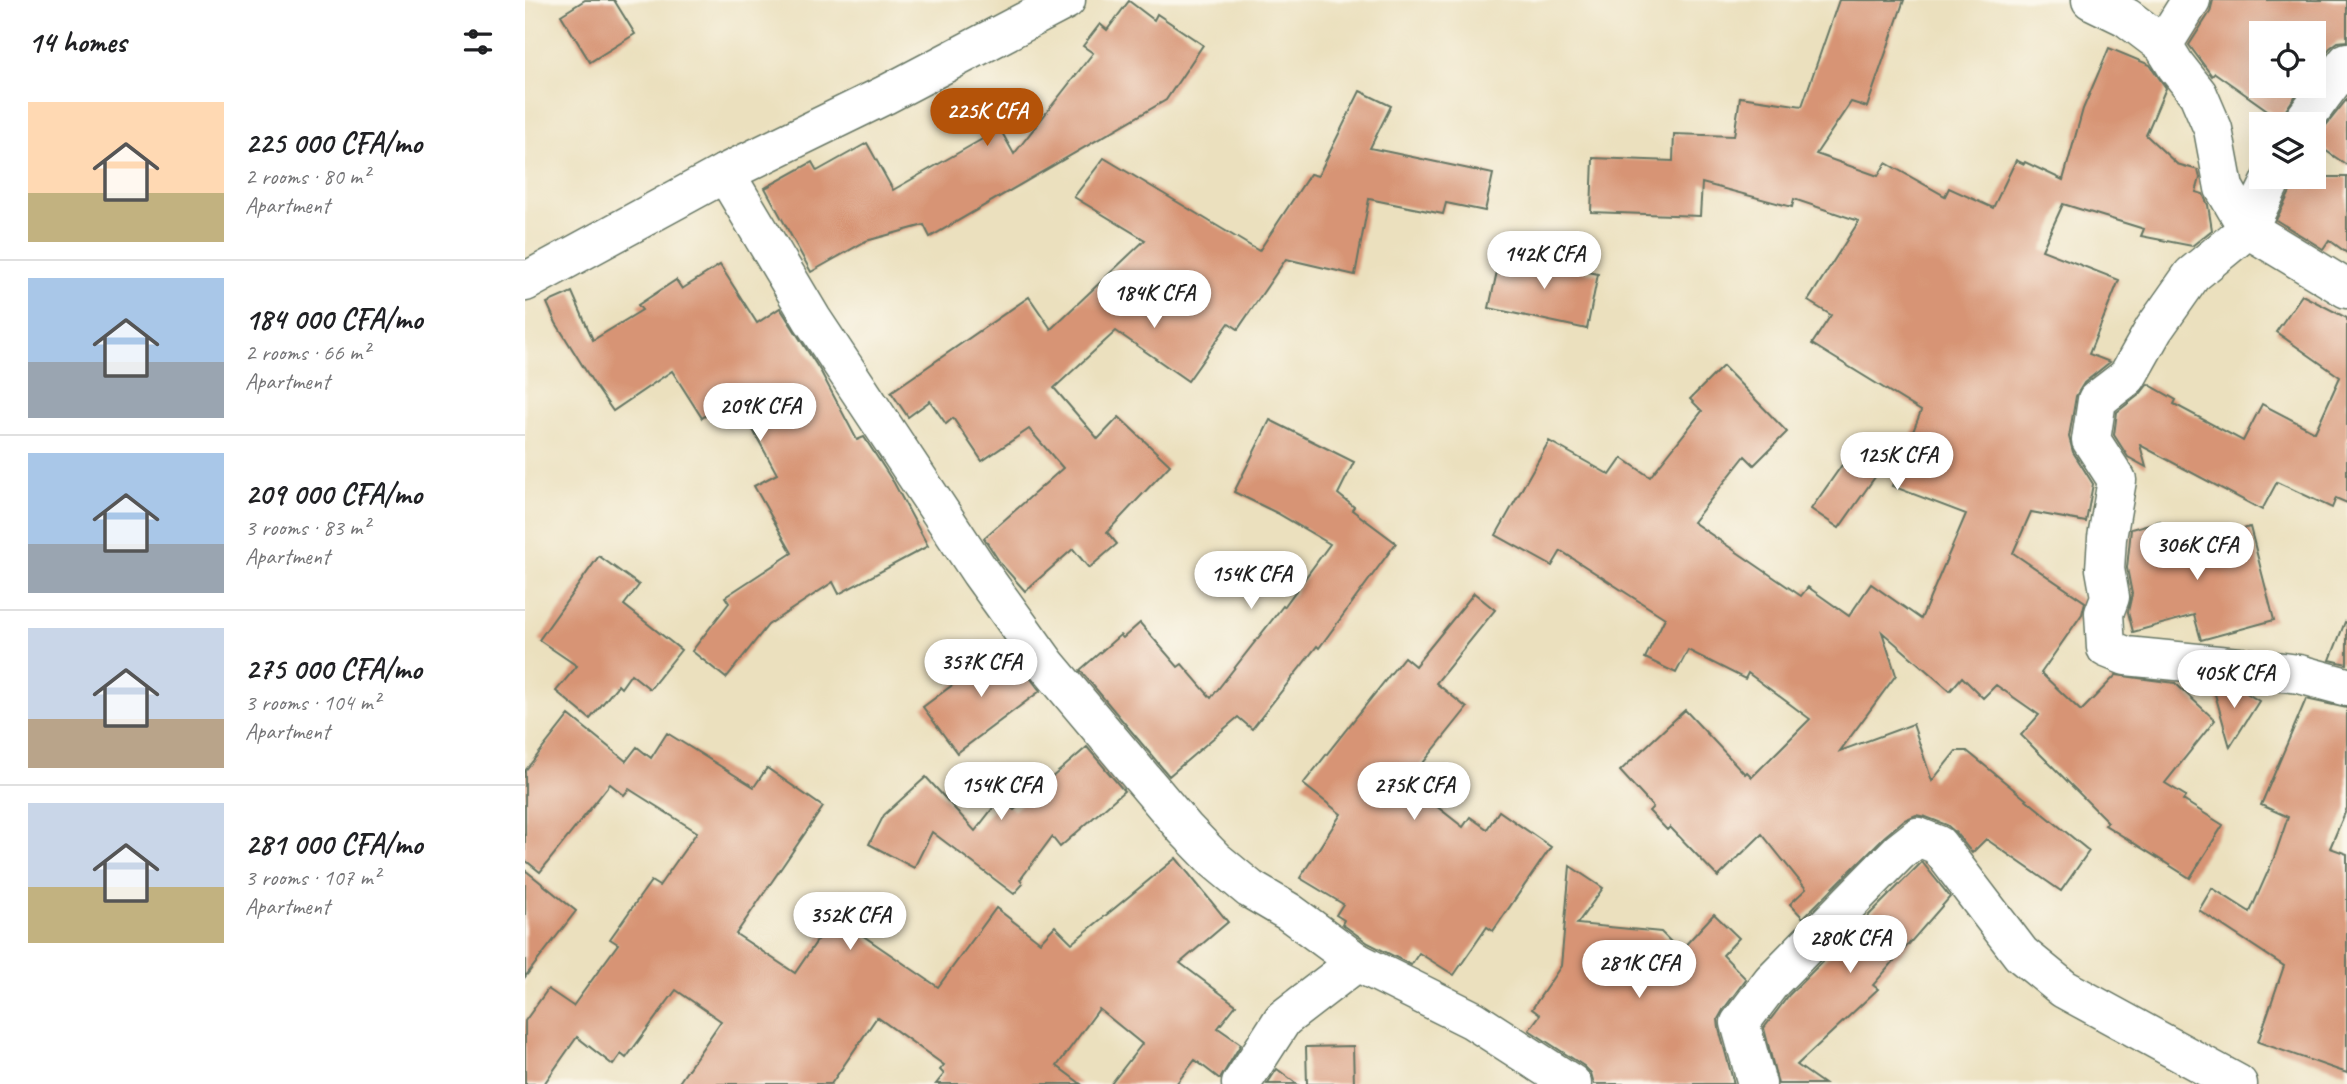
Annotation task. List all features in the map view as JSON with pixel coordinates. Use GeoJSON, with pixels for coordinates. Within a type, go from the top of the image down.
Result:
{"type":"FeatureCollection","features":[{"type":"Feature","properties":{"kind":"street"},"geometry":{"type":"LineString","coordinates":[[525,282],[725,173],[885,95],[1066,0]]}},
{"type":"Feature","properties":{"kind":"street"},"geometry":{"type":"LineString","coordinates":[[2091,0],[2126,17],[2163,45],[2198,94],[2213,129],[2224,188],[2248,229],[2347,289]]}},
{"type":"Feature","properties":{"kind":"street"},"geometry":{"type":"LineString","coordinates":[[2163,45],[2191,0]]}},
{"type":"Feature","properties":{"kind":"street"},"geometry":{"type":"LineString","coordinates":[[2310,112],[2347,62]]}},
{"type":"Feature","properties":{"kind":"street"},"geometry":{"type":"LineString","coordinates":[[725,173],[812,318],[973,562],[1047,665],[1176,820],[1215,860],[1250,889],[1289,912],[1357,961],[1473,1020],[1571,1084]]}},
{"type":"Feature","properties":{"kind":"street"},"geometry":{"type":"LineString","coordinates":[[2267,189],[2248,229],[2192,275],[2154,329],[2127,377],[2097,400],[2091,440],[2116,480],[2105,569],[2110,597],[2104,614],[2106,648],[2126,656],[2299,674],[2347,687]]}},
{"type":"Feature","properties":{"kind":"street"},"geometry":{"type":"LineString","coordinates":[[1757,1084],[1740,1023],[1772,981],[1899,852],[1918,837],[1938,845],[2021,954],[2064,989],[2238,1084]]}},
{"type":"Feature","properties":{"kind":"street"},"geometry":{"type":"LineString","coordinates":[[1241,1084],[1283,1019],[1357,961]]}},
{"type":"Feature","properties":{"kind":"building"},"geometry":{"type":"Polygon","coordinates":[[[585,0],[614,0],[635,34],[590,62],[561,15],[585,0]]]}},
{"type":"Feature","properties":{"kind":"building"},"geometry":{"type":"Polygon","coordinates":[[[1839,0],[1904,0],[1867,107],[1851,102],[1816,154],[1878,176],[1886,163],[1945,196],[1949,188],[1993,208],[2016,160],[2063,180],[2083,109],[2109,48],[2150,65],[2166,88],[2146,135],[2177,164],[2198,170],[2200,178],[2196,192],[2203,194],[2208,205],[2212,230],[2192,246],[2141,236],[2144,229],[2063,204],[2042,250],[2119,280],[2089,354],[2110,362],[2084,383],[2076,396],[2069,437],[2073,452],[2093,484],[2086,522],[2031,512],[2013,553],[2085,602],[2082,614],[2041,673],[2081,711],[2116,675],[2175,683],[2215,720],[2165,783],[2186,796],[2183,800],[2223,825],[2190,878],[2105,825],[2108,822],[2021,735],[2039,715],[1996,685],[1983,698],[1962,677],[1950,691],[1882,632],[1896,675],[1840,751],[1913,724],[1932,781],[1956,751],[1967,751],[2089,851],[2061,891],[1986,839],[1972,853],[1947,825],[1916,815],[1904,820],[1884,837],[1803,918],[1790,904],[1806,889],[1762,834],[1718,877],[1670,827],[1667,830],[1649,811],[1653,807],[1620,771],[1685,710],[1745,774],[1747,772],[1752,777],[1810,719],[1748,673],[1745,679],[1688,650],[1676,673],[1645,658],[1665,618],[1561,551],[1552,566],[1496,535],[1549,441],[1610,475],[1622,458],[1650,477],[1702,411],[1690,399],[1723,366],[1787,432],[1754,465],[1745,456],[1693,522],[1801,596],[1808,587],[1849,616],[1871,584],[1921,619],[1966,514],[1892,486],[1921,411],[1812,344],[1831,315],[1808,301],[1859,221],[1794,199],[1792,207],[1702,183],[1700,216],[1591,212],[1593,158],[1673,161],[1674,134],[1734,136],[1740,97],[1802,106],[1839,0]]]}},
{"type":"Feature","properties":{"kind":"building"},"geometry":{"type":"Polygon","coordinates":[[[2213,0],[2347,0],[2347,41],[2338,42],[2326,53],[2326,21],[2249,21],[2249,97],[2215,73],[2212,76],[2189,45],[2210,12],[2213,0]]]}},
{"type":"Feature","properties":{"kind":"building"},"geometry":{"type":"Polygon","coordinates":[[[1129,1],[1154,20],[1157,14],[1203,45],[1166,100],[930,237],[924,225],[866,241],[811,272],[765,188],[812,162],[817,171],[867,143],[893,190],[1000,129],[1014,154],[1093,53],[1083,46],[1100,24],[1107,30],[1129,1]]]}},
{"type":"Feature","properties":{"kind":"building"},"geometry":{"type":"Polygon","coordinates":[[[1360,91],[1391,106],[1370,148],[1493,174],[1485,211],[1446,203],[1443,214],[1369,199],[1355,275],[1286,259],[1238,329],[1229,323],[1188,381],[1116,331],[1054,388],[1098,439],[1119,417],[1170,465],[1107,532],[1117,544],[1089,568],[1073,549],[1025,591],[1001,564],[984,538],[1063,468],[1029,429],[982,461],[953,418],[946,424],[930,401],[908,417],[891,392],[1029,297],[1051,329],[1145,240],[1074,197],[1104,158],[1259,251],[1310,174],[1318,176],[1360,91]]]}},
{"type":"Feature","properties":{"kind":"building"},"geometry":{"type":"Polygon","coordinates":[[[2250,98],[2294,98],[2285,112],[2270,112],[2250,98]]]}},
{"type":"Feature","properties":{"kind":"building"},"geometry":{"type":"Polygon","coordinates":[[[2347,99],[2347,165],[2326,151],[2326,126],[2347,99]]]}},
{"type":"Feature","properties":{"kind":"building"},"geometry":{"type":"Polygon","coordinates":[[[2326,177],[2347,177],[2347,253],[2329,240],[2323,249],[2276,220],[2292,189],[2326,189],[2326,177]]]}},
{"type":"Feature","properties":{"kind":"building"},"geometry":{"type":"Polygon","coordinates":[[[1501,253],[1598,274],[1587,329],[1489,308],[1501,253]]]}},
{"type":"Feature","properties":{"kind":"building"},"geometry":{"type":"Polygon","coordinates":[[[720,265],[757,323],[780,308],[821,372],[857,440],[864,437],[894,483],[928,546],[839,594],[833,582],[768,625],[726,678],[692,651],[729,603],[725,597],[792,553],[754,486],[777,474],[741,408],[728,416],[721,405],[702,418],[672,371],[613,411],[556,323],[547,303],[572,292],[593,340],[642,310],[638,305],[676,280],[682,289],[720,265]]]}},
{"type":"Feature","properties":{"kind":"building"},"geometry":{"type":"Polygon","coordinates":[[[2302,295],[2347,318],[2347,503],[2336,498],[2332,508],[2277,482],[2262,510],[2140,445],[2146,467],[2128,457],[2114,435],[2117,412],[2148,384],[2176,400],[2174,404],[2243,441],[2262,404],[2315,432],[2340,377],[2276,332],[2302,295]]]}},
{"type":"Feature","properties":{"kind":"building"},"geometry":{"type":"Polygon","coordinates":[[[1270,420],[1354,462],[1338,494],[1354,507],[1352,510],[1396,543],[1319,648],[1317,646],[1252,729],[1238,717],[1169,776],[1080,670],[1120,635],[1123,638],[1140,623],[1178,667],[1182,664],[1211,698],[1284,607],[1330,544],[1234,492],[1270,420]]]}},
{"type":"Feature","properties":{"kind":"building"},"geometry":{"type":"Polygon","coordinates":[[[1847,458],[1875,477],[1839,528],[1811,509],[1847,458]]]}},
{"type":"Feature","properties":{"kind":"building"},"geometry":{"type":"Polygon","coordinates":[[[2160,521],[2168,550],[2250,527],[2274,620],[2201,640],[2194,615],[2133,632],[2128,612],[2132,594],[2127,568],[2131,529],[2160,521]]]}},
{"type":"Feature","properties":{"kind":"building"},"geometry":{"type":"Polygon","coordinates":[[[599,556],[639,585],[624,605],[681,650],[650,689],[631,674],[621,688],[618,685],[590,719],[556,691],[577,666],[539,640],[599,556]]]}},
{"type":"Feature","properties":{"kind":"building"},"geometry":{"type":"Polygon","coordinates":[[[1474,593],[1495,610],[1436,683],[1467,708],[1407,783],[1463,827],[1470,817],[1487,829],[1499,811],[1551,847],[1493,931],[1487,927],[1454,975],[1419,953],[1411,965],[1368,943],[1342,924],[1344,920],[1336,915],[1343,904],[1300,878],[1341,814],[1303,784],[1404,657],[1415,666],[1474,593]]]}},
{"type":"Feature","properties":{"kind":"building"},"geometry":{"type":"Polygon","coordinates":[[[2345,622],[2347,623],[2347,664],[2330,660],[2345,622]]]}},
{"type":"Feature","properties":{"kind":"building"},"geometry":{"type":"Polygon","coordinates":[[[1006,645],[1040,691],[957,753],[923,707],[1006,645]]]}},
{"type":"Feature","properties":{"kind":"building"},"geometry":{"type":"Polygon","coordinates":[[[2213,687],[2240,689],[2259,701],[2230,747],[2213,687]]]}},
{"type":"Feature","properties":{"kind":"building"},"geometry":{"type":"Polygon","coordinates":[[[2306,699],[2347,708],[2347,808],[2330,848],[2347,854],[2347,1073],[2258,1042],[2284,966],[2199,910],[2212,888],[2250,912],[2274,858],[2288,817],[2261,805],[2306,699]]]}},
{"type":"Feature","properties":{"kind":"building"},"geometry":{"type":"Polygon","coordinates":[[[569,715],[626,761],[637,747],[651,758],[667,733],[754,787],[767,768],[823,807],[736,934],[795,973],[834,916],[938,987],[996,908],[1040,942],[1055,926],[1072,943],[1176,858],[1228,922],[1180,963],[1236,1005],[1218,1028],[1241,1044],[1220,1079],[1195,1060],[1176,1084],[1111,1084],[1142,1044],[1099,1009],[1057,1066],[1081,1084],[936,1084],[944,1074],[940,1070],[944,1065],[877,1017],[831,1084],[678,1084],[721,1021],[676,990],[626,1058],[621,1054],[613,1065],[577,1037],[544,1084],[525,1084],[525,1021],[548,989],[573,1006],[618,944],[610,939],[651,881],[659,886],[697,832],[629,789],[624,795],[610,784],[540,872],[525,860],[525,771],[569,715]]]}},
{"type":"Feature","properties":{"kind":"building"},"geometry":{"type":"Polygon","coordinates":[[[1087,747],[1124,791],[1060,847],[1052,837],[1020,880],[1023,884],[1014,894],[932,832],[914,868],[869,844],[884,815],[926,777],[975,831],[1000,799],[1014,810],[1087,747]]]}},
{"type":"Feature","properties":{"kind":"building"},"geometry":{"type":"Polygon","coordinates":[[[1922,862],[1950,897],[1873,985],[1878,989],[1797,1065],[1824,1084],[1778,1084],[1764,1028],[1789,995],[1922,862]]]}},
{"type":"Feature","properties":{"kind":"building"},"geometry":{"type":"Polygon","coordinates":[[[1570,866],[1603,888],[1577,924],[1661,932],[1680,951],[1714,914],[1739,938],[1723,955],[1746,979],[1718,1019],[1734,1084],[1594,1084],[1591,1073],[1584,1066],[1529,1030],[1540,1015],[1532,1009],[1561,966],[1570,866]]]}},
{"type":"Feature","properties":{"kind":"building"},"geometry":{"type":"Polygon","coordinates":[[[525,870],[576,911],[525,977],[525,870]]]}},
{"type":"Feature","properties":{"kind":"building"},"geometry":{"type":"Polygon","coordinates":[[[1353,1046],[1354,1084],[1307,1084],[1306,1047],[1353,1046]]]}},
{"type":"Feature","properties":{"kind":"building"},"geometry":{"type":"Polygon","coordinates":[[[1277,1069],[1297,1084],[1267,1084],[1277,1069]]]}}]}
